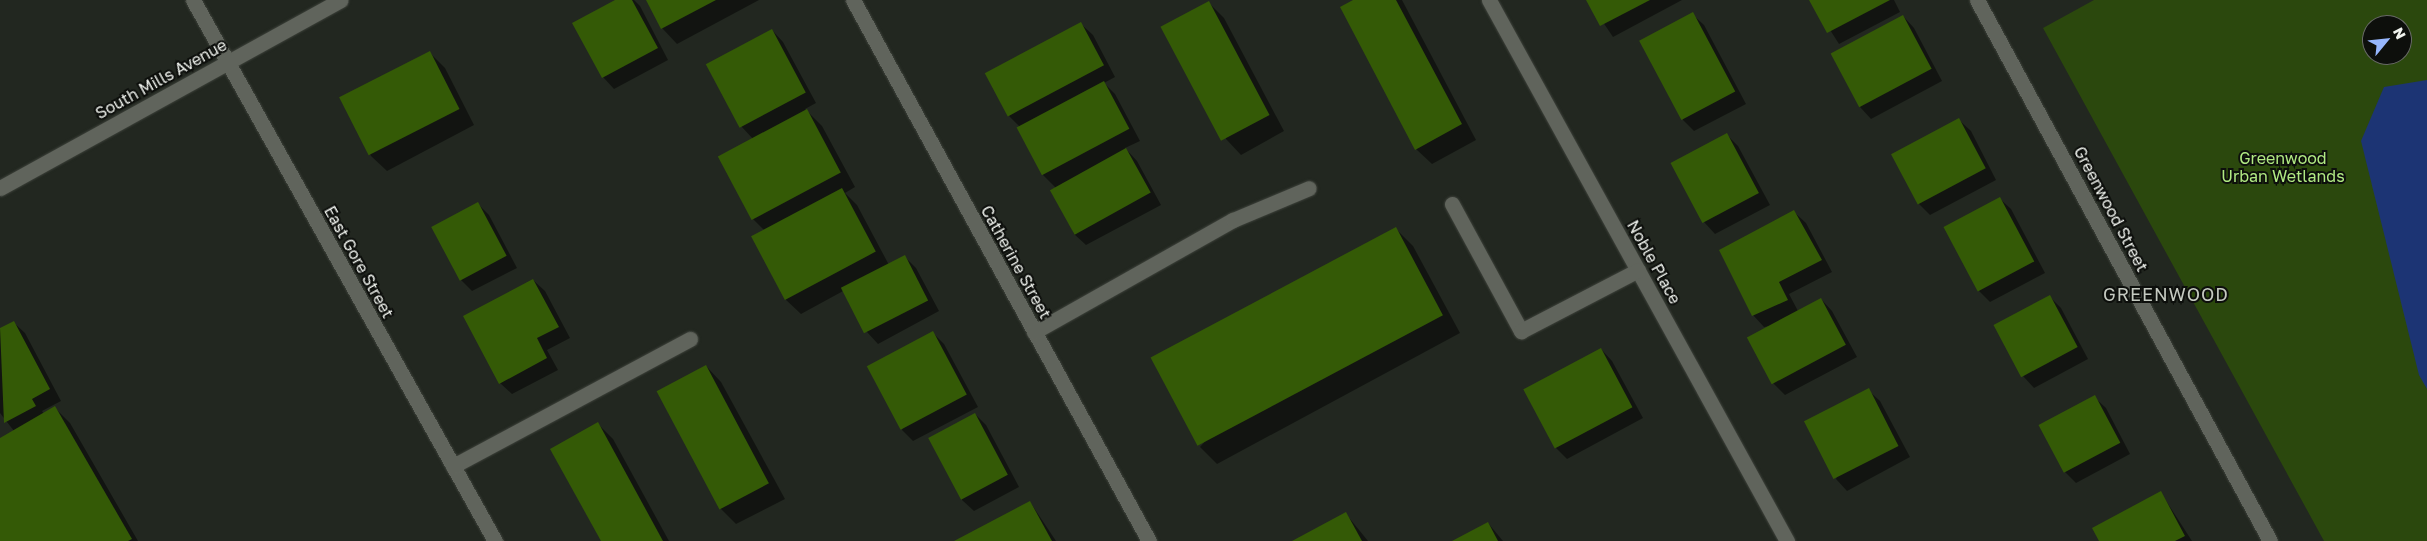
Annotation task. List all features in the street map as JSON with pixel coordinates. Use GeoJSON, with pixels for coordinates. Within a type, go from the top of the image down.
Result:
{"type":"FeatureCollection","features":[{"type":"Feature","properties":{"kind":"street","name":"East Gore Street"},"geometry":{"type":"LineString","coordinates":[[193,0],[495,541]]}},
{"type":"Feature","properties":{"kind":"street","name":"South Mills Avenue"},"geometry":{"type":"LineString","coordinates":[[0,188],[340,0]]}},
{"type":"Feature","properties":{"kind":"street","name":"Catherine Street"},"geometry":{"type":"LineString","coordinates":[[853,0],[1149,541]]}},
{"type":"Feature","properties":{"kind":"street","name":"Noble Place"},"geometry":{"type":"LineString","coordinates":[[1489,0],[1788,541]]}},
{"type":"Feature","properties":{"kind":"street","name":"Greenwood Street"},"geometry":{"type":"LineString","coordinates":[[1977,0],[2270,541]]}},
{"type":"Feature","properties":{"kind":"street"},"geometry":{"type":"LineString","coordinates":[[1034,332],[1233,220],[1309,188]]}},
{"type":"Feature","properties":{"kind":"street"},"geometry":{"type":"LineString","coordinates":[[1452,204],[1521,331],[1638,270]]}},
{"type":"Feature","properties":{"kind":"street"},"geometry":{"type":"LineString","coordinates":[[453,466],[690,339]]}},
{"type":"Feature","properties":{"kind":"green space","name":"Greenwood Urban Wetlands"},"geometry":{"type":"Polygon","coordinates":[[[2094,0],[2427,0],[2427,541],[2324,541],[2043,28],[2094,0]]]}},
{"type":"Feature","properties":{"kind":"water"},"geometry":{"type":"Polygon","coordinates":[[[2427,80],[2427,389],[2419,375],[2361,141],[2384,87],[2427,80]]]}},
{"type":"Feature","properties":{"kind":"building"},"geometry":{"type":"Polygon","coordinates":[[[615,0],[632,0],[658,48],[602,78],[572,23],[615,0]]]}},
{"type":"Feature","properties":{"kind":"building"},"geometry":{"type":"Polygon","coordinates":[[[646,0],[716,0],[661,29],[646,0]]]}},
{"type":"Feature","properties":{"kind":"building"},"geometry":{"type":"Polygon","coordinates":[[[1353,0],[1396,0],[1462,124],[1415,150],[1340,7],[1353,0]]]}},
{"type":"Feature","properties":{"kind":"building"},"geometry":{"type":"Polygon","coordinates":[[[1586,0],[1650,0],[1600,26],[1586,0]]]}},
{"type":"Feature","properties":{"kind":"building"},"geometry":{"type":"Polygon","coordinates":[[[1809,0],[1890,0],[1827,33],[1809,0]]]}},
{"type":"Feature","properties":{"kind":"building"},"geometry":{"type":"Polygon","coordinates":[[[1209,1],[1270,115],[1221,141],[1160,27],[1209,1]]]}},
{"type":"Feature","properties":{"kind":"building"},"geometry":{"type":"Polygon","coordinates":[[[1693,12],[1735,91],[1681,120],[1639,41],[1693,12]]]}},
{"type":"Feature","properties":{"kind":"building"},"geometry":{"type":"Polygon","coordinates":[[[1903,15],[1932,69],[1859,107],[1831,53],[1903,15]]]}},
{"type":"Feature","properties":{"kind":"building"},"geometry":{"type":"Polygon","coordinates":[[[1081,22],[1104,65],[1008,116],[985,73],[1081,22]]]}},
{"type":"Feature","properties":{"kind":"building"},"geometry":{"type":"Polygon","coordinates":[[[772,29],[806,93],[740,128],[706,64],[772,29]]]}},
{"type":"Feature","properties":{"kind":"building"},"geometry":{"type":"Polygon","coordinates":[[[430,51],[460,109],[369,155],[339,97],[430,51]]]}},
{"type":"Feature","properties":{"kind":"building"},"geometry":{"type":"Polygon","coordinates":[[[1104,81],[1129,129],[1042,175],[1017,127],[1104,81]]]}},
{"type":"Feature","properties":{"kind":"building"},"geometry":{"type":"Polygon","coordinates":[[[807,109],[841,173],[752,220],[718,156],[807,109]]]}},
{"type":"Feature","properties":{"kind":"building"},"geometry":{"type":"Polygon","coordinates":[[[1959,118],[1986,168],[1918,204],[1891,154],[1959,118]]]}},
{"type":"Feature","properties":{"kind":"building"},"geometry":{"type":"Polygon","coordinates":[[[1727,133],[1759,193],[1702,223],[1670,163],[1727,133]]]}},
{"type":"Feature","properties":{"kind":"building"},"geometry":{"type":"Polygon","coordinates":[[[1126,148],[1151,193],[1075,235],[1050,190],[1126,148]]]}},
{"type":"Feature","properties":{"kind":"building"},"geometry":{"type":"Polygon","coordinates":[[[842,188],[876,252],[785,300],[751,236],[842,188]]]}},
{"type":"Feature","properties":{"kind":"building"},"geometry":{"type":"Polygon","coordinates":[[[2000,197],[2034,261],[1978,292],[1943,227],[2000,197]]]}},
{"type":"Feature","properties":{"kind":"building"},"geometry":{"type":"Polygon","coordinates":[[[478,202],[507,256],[460,281],[431,227],[478,202]]]}},
{"type":"Feature","properties":{"kind":"building"},"geometry":{"type":"Polygon","coordinates":[[[1794,210],[1822,260],[1779,282],[1788,300],[1752,316],[1719,250],[1794,210]]]}},
{"type":"Feature","properties":{"kind":"building"},"geometry":{"type":"Polygon","coordinates":[[[1396,227],[1443,315],[1197,446],[1151,358],[1396,227]]]}},
{"type":"Feature","properties":{"kind":"building"},"geometry":{"type":"Polygon","coordinates":[[[905,255],[928,300],[864,333],[841,288],[905,255]]]}},
{"type":"Feature","properties":{"kind":"building"},"geometry":{"type":"Polygon","coordinates":[[[533,279],[559,327],[537,338],[547,358],[499,384],[463,316],[533,279]]]}},
{"type":"Feature","properties":{"kind":"building"},"geometry":{"type":"Polygon","coordinates":[[[2050,295],[2078,347],[2021,377],[1993,325],[2050,295]]]}},
{"type":"Feature","properties":{"kind":"building"},"geometry":{"type":"Polygon","coordinates":[[[1821,298],[1846,345],[1772,384],[1747,337],[1821,298]]]}},
{"type":"Feature","properties":{"kind":"building"},"geometry":{"type":"Polygon","coordinates":[[[14,321],[50,389],[32,399],[36,406],[4,423],[0,328],[14,321]]]}},
{"type":"Feature","properties":{"kind":"building"},"geometry":{"type":"Polygon","coordinates":[[[933,331],[967,395],[901,430],[867,366],[933,331]]]}},
{"type":"Feature","properties":{"kind":"building"},"geometry":{"type":"Polygon","coordinates":[[[1601,348],[1632,407],[1555,448],[1523,389],[1601,348]]]}},
{"type":"Feature","properties":{"kind":"building"},"geometry":{"type":"Polygon","coordinates":[[[706,365],[769,483],[719,510],[657,391],[706,365]]]}},
{"type":"Feature","properties":{"kind":"building"},"geometry":{"type":"Polygon","coordinates":[[[1869,388],[1899,446],[1833,479],[1804,421],[1869,388]]]}},
{"type":"Feature","properties":{"kind":"building"},"geometry":{"type":"Polygon","coordinates":[[[2095,395],[2120,443],[2064,473],[2038,425],[2095,395]]]}},
{"type":"Feature","properties":{"kind":"building"},"geometry":{"type":"Polygon","coordinates":[[[55,406],[132,539],[128,541],[0,541],[0,438],[55,406]]]}},
{"type":"Feature","properties":{"kind":"building"},"geometry":{"type":"Polygon","coordinates":[[[975,413],[1008,475],[961,500],[928,438],[975,413]]]}},
{"type":"Feature","properties":{"kind":"building"},"geometry":{"type":"Polygon","coordinates":[[[598,422],[663,541],[601,541],[550,449],[598,422]]]}},
{"type":"Feature","properties":{"kind":"building"},"geometry":{"type":"Polygon","coordinates":[[[2161,491],[2185,536],[2175,541],[2099,541],[2092,528],[2161,491]]]}},
{"type":"Feature","properties":{"kind":"building"},"geometry":{"type":"Polygon","coordinates":[[[1030,501],[1052,541],[954,541],[1030,501]]]}},
{"type":"Feature","properties":{"kind":"building"},"geometry":{"type":"Polygon","coordinates":[[[1346,512],[1362,541],[1292,541],[1346,512]]]}},
{"type":"Feature","properties":{"kind":"building"},"geometry":{"type":"Polygon","coordinates":[[[1488,522],[1498,541],[1452,541],[1488,522]]]}},
{"type":"Feature","properties":{"kind":"district","name":"GREENWOOD"},"geometry":{"type":"Point","coordinates":[2166,294]}}]}
